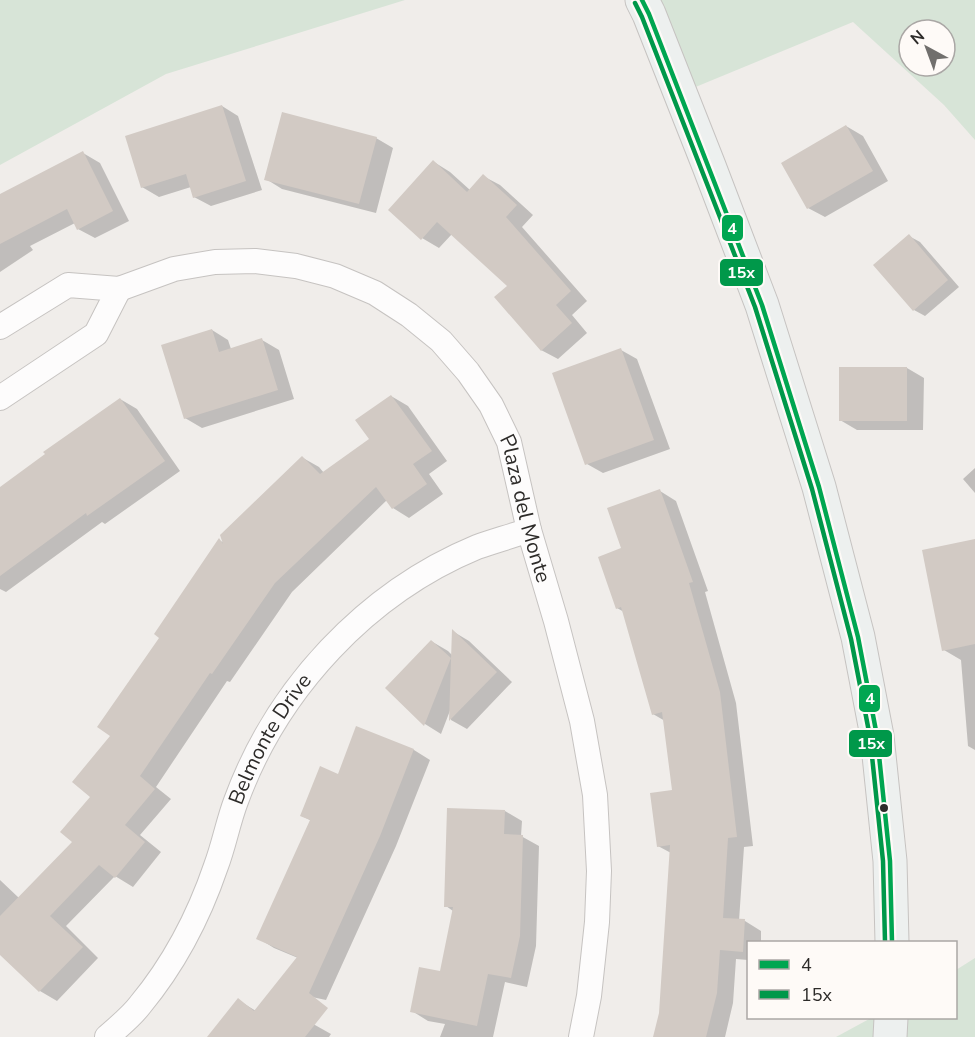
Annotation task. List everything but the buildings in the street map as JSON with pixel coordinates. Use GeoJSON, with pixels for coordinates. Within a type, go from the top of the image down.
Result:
{"type":"FeatureCollection","features":[{"type":"Feature","properties":{"kind":"main road"},"geometry":{"type":"LineString","coordinates":[[642,0],[650,14],[710,166],[762,305],[819,487],[858,637],[877,736],[890,861],[892,941]]}},
{"type":"Feature","properties":{"kind":"main road"},"geometry":{"type":"LineString","coordinates":[[890,1037],[891,1019]]}},
{"type":"Feature","properties":{"kind":"street","name":"Plaza del Monte"},"geometry":{"type":"LineString","coordinates":[[0,327],[68,285],[119,289],[174,269],[215,262],[255,261],[296,266],[335,276],[375,293],[410,315],[441,341],[468,372],[491,405],[509,442],[529,530],[582,721],[595,795],[599,871],[597,922],[589,996],[581,1037]]}},
{"type":"Feature","properties":{"kind":"street"},"geometry":{"type":"LineString","coordinates":[[0,398],[96,334],[119,289]]}},
{"type":"Feature","properties":{"kind":"street","name":"Belmonte Drive"},"geometry":{"type":"LineString","coordinates":[[107,1037],[140,1006],[174,958],[195,920],[217,865],[235,802],[253,760],[274,720],[300,683],[340,638],[386,599],[447,561],[477,547],[529,530]]}},
{"type":"Feature","properties":{"kind":"green space"},"geometry":{"type":"Polygon","coordinates":[[[0,0],[405,0],[166,74],[0,165],[0,0]]]}},
{"type":"Feature","properties":{"kind":"green space"},"geometry":{"type":"Polygon","coordinates":[[[639,0],[975,0],[975,140],[944,105],[914,78],[957,78],[957,18],[897,18],[897,62],[853,22],[681,93],[639,0]]]}},
{"type":"Feature","properties":{"kind":"green space"},"geometry":{"type":"Polygon","coordinates":[[[975,958],[975,1037],[836,1037],[869,1019],[957,1019],[957,969],[975,958]]]}},
{"type":"Feature","properties":{"kind":"transit line","name":"4"},"geometry":{"type":"LineString","coordinates":[[642,0],[762,305],[819,487],[858,637],[877,736],[890,861],[892,941]]}},
{"type":"Feature","properties":{"kind":"transit line","name":"15x"},"geometry":{"type":"LineString","coordinates":[[635,3],[755,307],[812,489],[851,639],[870,737],[883,861],[885,941]]}}]}
